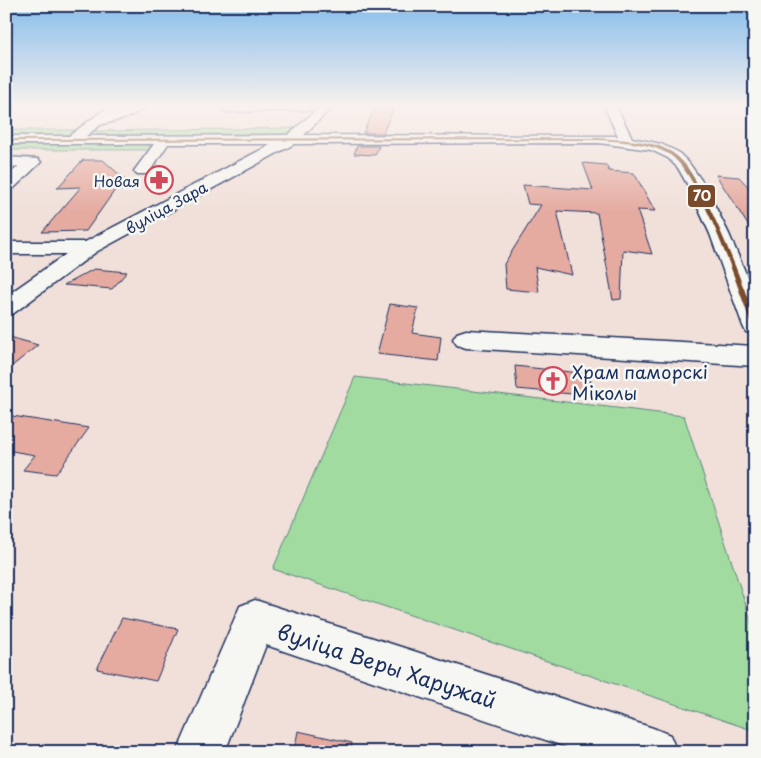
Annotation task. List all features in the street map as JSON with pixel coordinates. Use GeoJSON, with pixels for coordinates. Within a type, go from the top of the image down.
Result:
{"type":"FeatureCollection","features":[{"type":"Feature","properties":{"kind":"street"},"geometry":{"type":"LineString","coordinates":[[142,171],[163,141]]}},
{"type":"Feature","properties":{"kind":"street","name":"вуліца Зара"},"geometry":{"type":"LineString","coordinates":[[6,308],[89,248],[288,141]]}},
{"type":"Feature","properties":{"kind":"street"},"geometry":{"type":"LineString","coordinates":[[627,141],[654,146],[675,156],[696,183],[746,279],[755,326]]}},
{"type":"Feature","properties":{"kind":"street"},"geometry":{"type":"LineString","coordinates":[[6,162],[33,162],[6,186]]}},
{"type":"Feature","properties":{"kind":"street"},"geometry":{"type":"LineString","coordinates":[[6,248],[89,248]]}},
{"type":"Feature","properties":{"kind":"street"},"geometry":{"type":"LineString","coordinates":[[466,339],[755,356]]}},
{"type":"Feature","properties":{"kind":"street","name":"вуліца Веры Харужай"},"geometry":{"type":"LineString","coordinates":[[201,752],[255,621],[653,752]]}},
{"type":"Feature","properties":{"kind":"green space"},"geometry":{"type":"Polygon","coordinates":[[[145,144],[151,147],[150,150],[6,150],[6,145],[145,144]]]}},
{"type":"Feature","properties":{"kind":"green space"},"geometry":{"type":"Polygon","coordinates":[[[355,377],[684,416],[755,633],[755,731],[273,569],[355,377]]]}},
{"type":"Feature","properties":{"kind":"building"},"geometry":{"type":"Polygon","coordinates":[[[357,146],[379,146],[375,155],[354,154],[357,146]]]}},
{"type":"Feature","properties":{"kind":"building"},"geometry":{"type":"Polygon","coordinates":[[[83,160],[103,160],[137,190],[115,190],[86,231],[42,232],[81,187],[57,188],[83,160]]]}},
{"type":"Feature","properties":{"kind":"building"},"geometry":{"type":"Polygon","coordinates":[[[583,163],[606,165],[609,171],[634,173],[655,211],[637,210],[652,254],[623,250],[621,299],[613,300],[597,213],[557,211],[572,275],[535,267],[539,292],[506,289],[504,264],[541,205],[528,204],[523,185],[593,190],[583,163]]]}},
{"type":"Feature","properties":{"kind":"building"},"geometry":{"type":"Polygon","coordinates":[[[716,175],[739,177],[755,194],[755,236],[716,175]]]}},
{"type":"Feature","properties":{"kind":"building"},"geometry":{"type":"Polygon","coordinates":[[[94,269],[127,272],[112,289],[64,285],[94,269]]]}},
{"type":"Feature","properties":{"kind":"building"},"geometry":{"type":"Polygon","coordinates":[[[390,304],[418,308],[412,333],[441,337],[438,361],[377,354],[390,304]]]}},
{"type":"Feature","properties":{"kind":"building"},"geometry":{"type":"Polygon","coordinates":[[[6,336],[38,345],[6,371],[6,336]]]}},
{"type":"Feature","properties":{"kind":"building","name":"Храм паморскі Міколы"},"geometry":{"type":"Polygon","coordinates":[[[515,366],[589,374],[594,396],[517,389],[515,366]]]}},
{"type":"Feature","properties":{"kind":"building"},"geometry":{"type":"Polygon","coordinates":[[[6,415],[89,428],[56,474],[23,470],[35,455],[6,450],[6,415]]]}},
{"type":"Feature","properties":{"kind":"building"},"geometry":{"type":"Polygon","coordinates":[[[122,618],[178,629],[156,681],[97,669],[122,618]]]}},
{"type":"Feature","properties":{"kind":"building"},"geometry":{"type":"Polygon","coordinates":[[[298,731],[352,743],[351,752],[294,752],[298,731]]]}},
{"type":"Feature","properties":{"kind":"transit line","name":"70"},"geometry":{"type":"LineString","coordinates":[[630,141],[665,150],[684,166],[695,184],[719,234],[755,326]]}},
{"type":"Feature","properties":{"kind":"place","name":"Новая"},"geometry":{"type":"Point","coordinates":[159,180]}},
{"type":"Feature","properties":{"kind":"place","name":"Храм паморскі Міколы"},"geometry":{"type":"Point","coordinates":[553,381]}}]}
